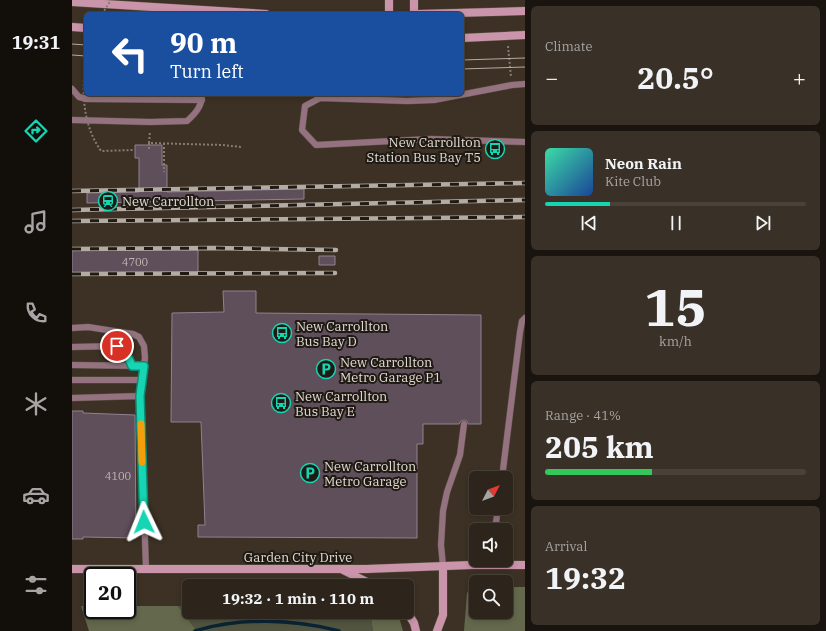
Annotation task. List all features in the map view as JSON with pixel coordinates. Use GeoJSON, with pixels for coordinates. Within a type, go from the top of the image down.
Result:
{"type":"FeatureCollection","features":[{"type":"Feature","properties":{"kind":"main road"},"geometry":{"type":"LineString","coordinates":[[389,0],[389,12]]}},
{"type":"Feature","properties":{"kind":"main road"},"geometry":{"type":"LineString","coordinates":[[414,0],[414,12]]}},
{"type":"Feature","properties":{"kind":"main road"},"geometry":{"type":"LineString","coordinates":[[72,2],[201,12]]}},
{"type":"Feature","properties":{"kind":"main road"},"geometry":{"type":"LineString","coordinates":[[464,13],[525,11]]}},
{"type":"Feature","properties":{"kind":"main road"},"geometry":{"type":"LineString","coordinates":[[72,27],[84,28]]}},
{"type":"Feature","properties":{"kind":"main road"},"geometry":{"type":"LineString","coordinates":[[464,38],[525,35]]}},
{"type":"Feature","properties":{"kind":"main road","name":"Garden City Drive"},"geometry":{"type":"LineString","coordinates":[[72,569],[340,568],[469,564]]}},
{"type":"Feature","properties":{"kind":"main road","name":"Garden City Drive"},"geometry":{"type":"LineString","coordinates":[[513,564],[525,565]]}},
{"type":"Feature","properties":{"kind":"main road"},"geometry":{"type":"LineString","coordinates":[[437,631],[443,615],[443,566]]}},
{"type":"Feature","properties":{"kind":"main road"},"geometry":{"type":"LineString","coordinates":[[340,568],[361,579]]}},
{"type":"Feature","properties":{"kind":"main road"},"geometry":{"type":"LineString","coordinates":[[411,619],[416,631]]}},
{"type":"Feature","properties":{"kind":"lane"},"geometry":{"type":"LineString","coordinates":[[464,94],[525,84]]}},
{"type":"Feature","properties":{"kind":"lane"},"geometry":{"type":"LineString","coordinates":[[72,90],[79,97],[87,99],[202,97],[197,112],[187,121],[150,122],[72,120]]}},
{"type":"Feature","properties":{"kind":"lane"},"geometry":{"type":"LineString","coordinates":[[455,96],[434,100],[407,101],[320,98],[305,106],[302,130],[316,145],[430,139],[525,142]]}},
{"type":"Feature","properties":{"kind":"lane"},"geometry":{"type":"LineString","coordinates":[[503,471],[520,332],[522,321],[525,318]]}},
{"type":"Feature","properties":{"kind":"lane"},"geometry":{"type":"LineString","coordinates":[[72,328],[88,327],[133,334],[139,337],[144,346],[145,358],[140,396],[146,569]]}},
{"type":"Feature","properties":{"kind":"lane"},"geometry":{"type":"LineString","coordinates":[[72,348],[117,346],[129,359],[132,366]]}},
{"type":"Feature","properties":{"kind":"lane"},"geometry":{"type":"LineString","coordinates":[[72,365],[144,366]]}},
{"type":"Feature","properties":{"kind":"lane"},"geometry":{"type":"LineString","coordinates":[[72,380],[142,380]]}},
{"type":"Feature","properties":{"kind":"lane"},"geometry":{"type":"LineString","coordinates":[[72,398],[140,396]]}},
{"type":"Feature","properties":{"kind":"lane"},"geometry":{"type":"LineString","coordinates":[[443,566],[441,545],[443,511],[447,492],[460,455],[464,424]]}},
{"type":"Feature","properties":{"kind":"path"},"geometry":{"type":"LineString","coordinates":[[103,12],[111,0]]}},
{"type":"Feature","properties":{"kind":"path"},"geometry":{"type":"LineString","coordinates":[[507,36],[512,85]]}},
{"type":"Feature","properties":{"kind":"path"},"geometry":{"type":"LineString","coordinates":[[84,82],[83,95],[86,115],[93,139],[101,151],[133,150]]}},
{"type":"Feature","properties":{"kind":"path"},"geometry":{"type":"LineString","coordinates":[[149,149],[150,131]]}},
{"type":"Feature","properties":{"kind":"path"},"geometry":{"type":"LineString","coordinates":[[149,143],[241,147]]}},
{"type":"Feature","properties":{"kind":"path"},"geometry":{"type":"LineString","coordinates":[[164,143],[164,172]]}},
{"type":"Feature","properties":{"kind":"green space"},"geometry":{"type":"Polygon","coordinates":[[[513,587],[525,587],[525,631],[464,631],[467,593],[469,590],[469,619],[513,619],[513,587]]]}},
{"type":"Feature","properties":{"kind":"green space"},"geometry":{"type":"Polygon","coordinates":[[[81,606],[84,606],[84,615],[81,606]]]}},
{"type":"Feature","properties":{"kind":"green space"},"geometry":{"type":"Polygon","coordinates":[[[136,606],[178,606],[182,611],[182,619],[188,619],[197,631],[89,631],[85,619],[136,619],[136,606]]]}},
{"type":"Feature","properties":{"kind":"green space"},"geometry":{"type":"Polygon","coordinates":[[[178,606],[182,606],[182,611],[178,606]]]}},
{"type":"Feature","properties":{"kind":"green space"},"geometry":{"type":"Polygon","coordinates":[[[188,619],[371,619],[373,631],[197,631],[188,619]]]}},
{"type":"Feature","properties":{"kind":"green space"},"geometry":{"type":"Polygon","coordinates":[[[371,619],[400,619],[403,631],[373,631],[371,619]]]}},
{"type":"Feature","properties":{"kind":"building"},"geometry":{"type":"Polygon","coordinates":[[[135,145],[162,145],[162,165],[167,165],[167,192],[304,189],[304,199],[87,203],[87,193],[139,192],[139,158],[135,158],[135,145]]]}},
{"type":"Feature","properties":{"kind":"building"},"geometry":{"type":"Polygon","coordinates":[[[72,250],[198,250],[198,273],[72,273],[72,250]]]}},
{"type":"Feature","properties":{"kind":"building"},"geometry":{"type":"Polygon","coordinates":[[[319,256],[335,256],[335,265],[319,265],[319,256]]]}},
{"type":"Feature","properties":{"kind":"building"},"geometry":{"type":"Polygon","coordinates":[[[223,291],[256,291],[256,313],[481,315],[481,424],[468,424],[467,421],[464,420],[459,424],[423,424],[423,444],[417,444],[417,538],[198,537],[198,525],[205,525],[201,422],[171,422],[172,313],[224,312],[223,291]]]}},
{"type":"Feature","properties":{"kind":"building"},"geometry":{"type":"Polygon","coordinates":[[[72,411],[83,411],[83,413],[135,415],[136,538],[83,537],[83,539],[72,539],[72,411]]]}},
{"type":"Feature","properties":{"kind":"waterway"},"geometry":{"type":"LineString","coordinates":[[195,631],[230,623],[267,621],[304,624],[339,631]]}},
{"type":"Feature","properties":{"kind":"tram line"},"geometry":{"type":"LineString","coordinates":[[72,44],[84,45]]}},
{"type":"Feature","properties":{"kind":"tram line"},"geometry":{"type":"LineString","coordinates":[[72,55],[84,56]]}},
{"type":"Feature","properties":{"kind":"tram line"},"geometry":{"type":"LineString","coordinates":[[464,60],[525,58]]}},
{"type":"Feature","properties":{"kind":"tram line"},"geometry":{"type":"LineString","coordinates":[[464,69],[525,67]]}},
{"type":"Feature","properties":{"kind":"railway"},"geometry":{"type":"LineString","coordinates":[[72,191],[525,183]]}},
{"type":"Feature","properties":{"kind":"railway"},"geometry":{"type":"LineString","coordinates":[[72,210],[525,200]]}},
{"type":"Feature","properties":{"kind":"railway"},"geometry":{"type":"LineString","coordinates":[[72,221],[525,217]]}},
{"type":"Feature","properties":{"kind":"railway"},"geometry":{"type":"LineString","coordinates":[[72,249],[214,248],[336,250]]}},
{"type":"Feature","properties":{"kind":"railway"},"geometry":{"type":"LineString","coordinates":[[72,274],[335,273]]}},
{"type":"Feature","properties":{"kind":"slow traffic"},"geometry":{"type":"LineString","coordinates":[[141,424],[142,462]]}},
{"type":"Feature","properties":{"kind":"place","name":"New Carrollton Station Bus Bay T5"},"geometry":{"type":"Point","coordinates":[495,149]}},
{"type":"Feature","properties":{"kind":"place","name":"New Carrollton"},"geometry":{"type":"Point","coordinates":[108,201]}},
{"type":"Feature","properties":{"kind":"place","name":"New Carrollton Bus Bay D"},"geometry":{"type":"Point","coordinates":[282,333]}},
{"type":"Feature","properties":{"kind":"place","name":"New Carrollton Metro Garage P1"},"geometry":{"type":"Point","coordinates":[326,369]}},
{"type":"Feature","properties":{"kind":"place","name":"New Carrollton Bus Bay E"},"geometry":{"type":"Point","coordinates":[281,403]}},
{"type":"Feature","properties":{"kind":"place","name":"New Carrollton Metro Garage"},"geometry":{"type":"Point","coordinates":[310,473]}},
{"type":"Feature","properties":{"kind":"route"},"geometry":{"type":"LineString","coordinates":[[117,346],[129,359],[132,366],[144,366],[140,396],[144,522]]}}]}
